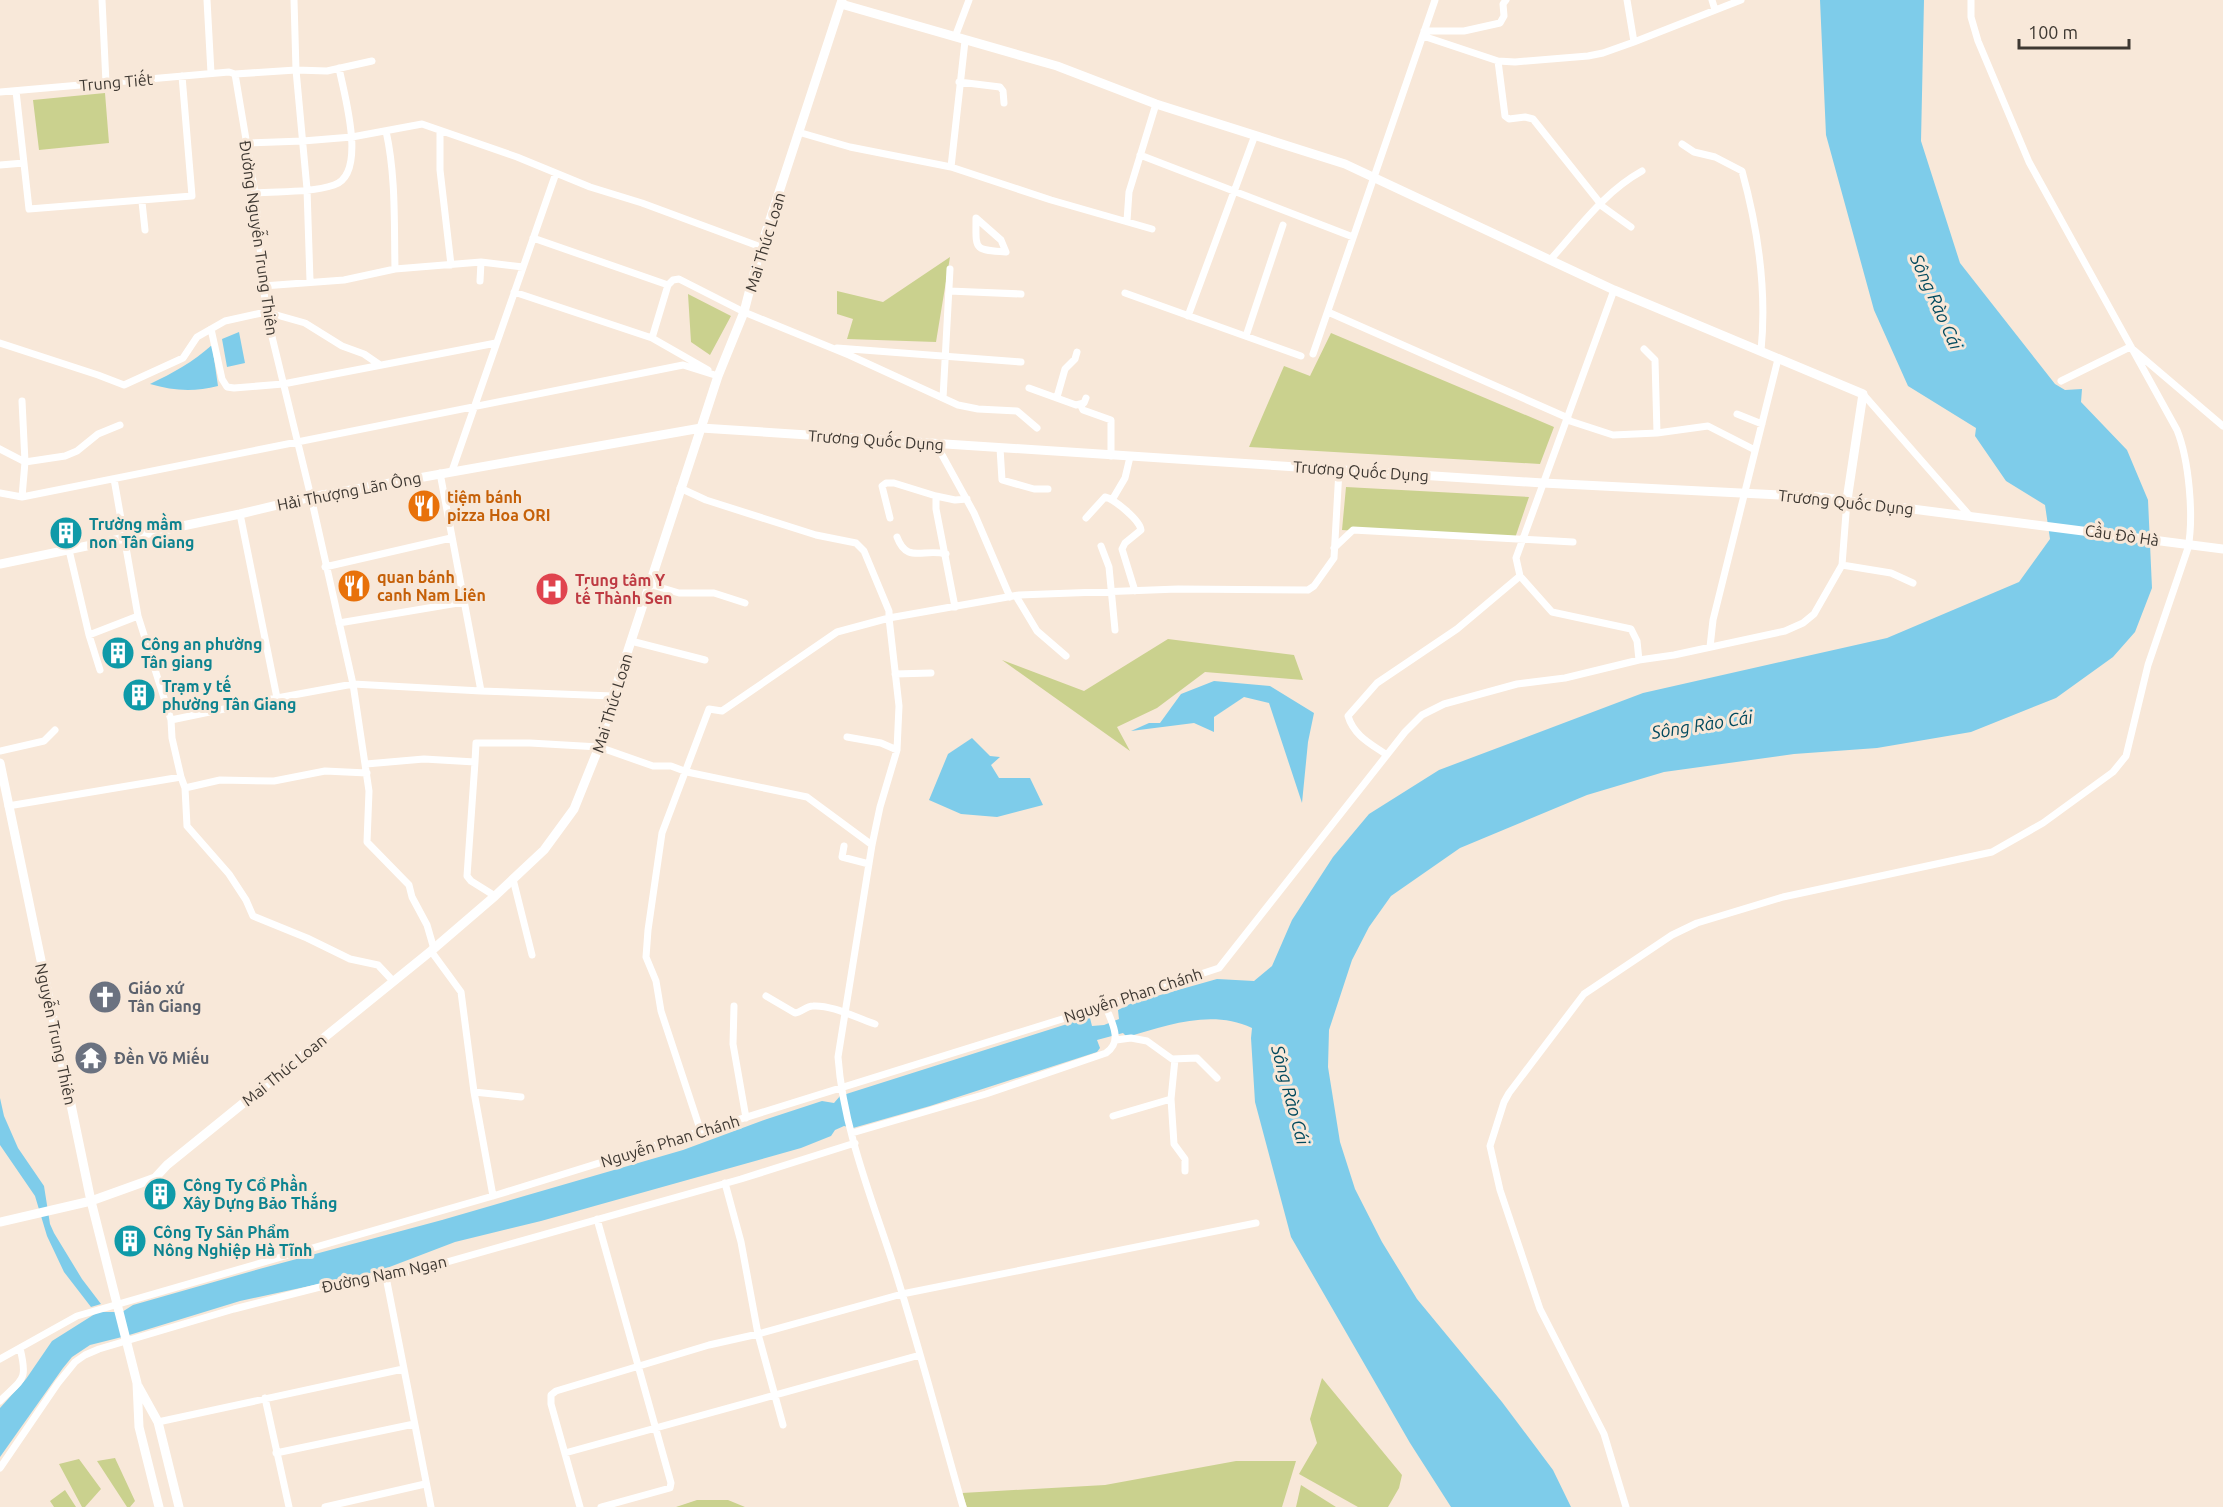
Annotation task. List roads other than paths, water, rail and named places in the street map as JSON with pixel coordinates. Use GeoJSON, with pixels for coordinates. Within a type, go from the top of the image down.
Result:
{"type":"FeatureCollection","features":[{"type":"Feature","properties":{"kind":"street"},"geometry":{"type":"LineString","coordinates":[[102,0],[106,83]]}},
{"type":"Feature","properties":{"kind":"street"},"geometry":{"type":"LineString","coordinates":[[207,0],[211,73]]}},
{"type":"Feature","properties":{"kind":"street"},"geometry":{"type":"LineString","coordinates":[[294,0],[296,70],[307,189],[310,281]]}},
{"type":"Feature","properties":{"kind":"street"},"geometry":{"type":"LineString","coordinates":[[955,37],[969,0]]}},
{"type":"Feature","properties":{"kind":"street"},"geometry":{"type":"LineString","coordinates":[[1313,354],[1435,0]]}},
{"type":"Feature","properties":{"kind":"street"},"geometry":{"type":"LineString","coordinates":[[1424,34],[1470,30],[1500,23],[1504,16],[1503,4],[1506,0]]}},
{"type":"Feature","properties":{"kind":"street"},"geometry":{"type":"LineString","coordinates":[[1626,0],[1634,42]]}},
{"type":"Feature","properties":{"kind":"street"},"geometry":{"type":"LineString","coordinates":[[1712,0],[1715,10]]}},
{"type":"Feature","properties":{"kind":"street"},"geometry":{"type":"LineString","coordinates":[[1424,34],[1498,61],[1515,62],[1594,55],[1634,42],[1741,0]]}},
{"type":"Feature","properties":{"kind":"street"},"geometry":{"type":"LineString","coordinates":[[1626,1507],[1604,1434],[1540,1309],[1505,1209],[1491,1150],[1492,1137],[1504,1102],[1584,994],[1672,934],[1697,923],[1783,897],[1992,852],[2043,823],[2120,766],[2127,753],[2148,665],[2188,548],[2189,498],[2180,438],[2029,162],[1975,35],[1971,17],[1971,0]]}},
{"type":"Feature","properties":{"kind":"street"},"geometry":{"type":"LineString","coordinates":[[842,2],[965,41],[1057,66],[1156,104],[1345,164],[1614,290],[1863,394],[1969,515]]}},
{"type":"Feature","properties":{"kind":"street","name":"Mai Thúc Loan"},"geometry":{"type":"LineString","coordinates":[[0,1222],[91,1201],[155,1178],[167,1165],[433,950],[495,896],[544,850],[574,810],[599,747],[613,696],[718,375],[744,312],[761,247],[842,2]]}},
{"type":"Feature","properties":{"kind":"street"},"geometry":{"type":"LineString","coordinates":[[951,167],[965,41]]}},
{"type":"Feature","properties":{"kind":"street","name":"Trung Tiết"},"geometry":{"type":"LineString","coordinates":[[0,92],[211,73],[327,71],[372,61]]}},
{"type":"Feature","properties":{"kind":"street"},"geometry":{"type":"LineString","coordinates":[[1498,61],[1505,116],[1509,119],[1525,117],[1533,119],[1600,204],[1631,227]]}},
{"type":"Feature","properties":{"kind":"street"},"geometry":{"type":"LineString","coordinates":[[255,193],[336,185],[349,172],[352,137],[339,68]]}},
{"type":"Feature","properties":{"kind":"street","name":"Đường Nguyễn Trung Thiên"},"geometry":{"type":"LineString","coordinates":[[233,74],[255,193],[266,312],[353,684],[369,791],[367,842],[409,885],[411,897],[427,925],[433,950],[461,992],[474,1092],[493,1196]]}},
{"type":"Feature","properties":{"kind":"street"},"geometry":{"type":"LineString","coordinates":[[16,91],[29,209],[142,202],[192,196],[182,76]]}},
{"type":"Feature","properties":{"kind":"street"},"geometry":{"type":"LineString","coordinates":[[959,82],[1000,87],[1003,91],[1004,103]]}},
{"type":"Feature","properties":{"kind":"street"},"geometry":{"type":"LineString","coordinates":[[1127,221],[1129,192],[1156,104]]}},
{"type":"Feature","properties":{"kind":"street"},"geometry":{"type":"LineString","coordinates":[[247,143],[352,137],[422,124],[761,247]]}},
{"type":"Feature","properties":{"kind":"street"},"geometry":{"type":"LineString","coordinates":[[386,131],[393,188],[395,269]]}},
{"type":"Feature","properties":{"kind":"street"},"geometry":{"type":"LineString","coordinates":[[440,131],[440,170],[451,266]]}},
{"type":"Feature","properties":{"kind":"street"},"geometry":{"type":"LineString","coordinates":[[798,132],[850,147],[951,167],[1051,200],[1152,229]]}},
{"type":"Feature","properties":{"kind":"street"},"geometry":{"type":"LineString","coordinates":[[1188,316],[1255,135]]}},
{"type":"Feature","properties":{"kind":"street"},"geometry":{"type":"LineString","coordinates":[[1682,144],[1694,152],[1715,156],[1742,171],[1763,289],[1761,351]]}},
{"type":"Feature","properties":{"kind":"street"},"geometry":{"type":"LineString","coordinates":[[1140,155],[1353,237]]}},
{"type":"Feature","properties":{"kind":"street"},"geometry":{"type":"LineString","coordinates":[[0,165],[24,163]]}},
{"type":"Feature","properties":{"kind":"street"},"geometry":{"type":"LineString","coordinates":[[1550,260],[1600,204],[1625,182],[1642,171]]}},
{"type":"Feature","properties":{"kind":"street"},"geometry":{"type":"LineString","coordinates":[[452,471],[556,173]]}},
{"type":"Feature","properties":{"kind":"street"},"geometry":{"type":"LineString","coordinates":[[142,202],[145,230]]}},
{"type":"Feature","properties":{"kind":"street"},"geometry":{"type":"LineString","coordinates":[[976,218],[1001,240],[1006,252],[983,250],[978,247],[976,218]]}},
{"type":"Feature","properties":{"kind":"street"},"geometry":{"type":"LineString","coordinates":[[1246,336],[1283,225]]}},
{"type":"Feature","properties":{"kind":"street"},"geometry":{"type":"LineString","coordinates":[[533,238],[668,285]]}},
{"type":"Feature","properties":{"kind":"street"},"geometry":{"type":"LineString","coordinates":[[480,281],[481,262]]}},
{"type":"Feature","properties":{"kind":"street"},"geometry":{"type":"LineString","coordinates":[[263,286],[344,280],[395,269],[481,262],[523,267]]}},
{"type":"Feature","properties":{"kind":"street"},"geometry":{"type":"LineString","coordinates":[[944,398],[950,269]]}},
{"type":"Feature","properties":{"kind":"street"},"geometry":{"type":"LineString","coordinates":[[652,338],[668,285],[673,280],[680,279],[744,312],[944,398],[973,409],[1017,411],[1037,428]]}},
{"type":"Feature","properties":{"kind":"street"},"geometry":{"type":"LineString","coordinates":[[1614,290],[1516,558],[1520,576],[1552,612],[1631,629],[1637,641],[1639,660]]}},
{"type":"Feature","properties":{"kind":"street"},"geometry":{"type":"LineString","coordinates":[[949,291],[1021,294]]}},
{"type":"Feature","properties":{"kind":"street"},"geometry":{"type":"LineString","coordinates":[[514,292],[652,338],[718,375]]}},
{"type":"Feature","properties":{"kind":"street"},"geometry":{"type":"LineString","coordinates":[[1125,293],[1301,356]]}},
{"type":"Feature","properties":{"kind":"street"},"geometry":{"type":"LineString","coordinates":[[0,343],[98,375],[124,386],[183,358],[197,337],[225,321],[266,312],[305,323],[342,346],[364,354],[380,365]]}},
{"type":"Feature","properties":{"kind":"street"},"geometry":{"type":"LineString","coordinates":[[1328,312],[1605,434],[1657,433],[1708,426],[1755,450]]}},
{"type":"Feature","properties":{"kind":"street"},"geometry":{"type":"LineString","coordinates":[[211,329],[222,379],[227,387],[248,388],[283,384],[496,343]]}},
{"type":"Feature","properties":{"kind":"street"},"geometry":{"type":"LineString","coordinates":[[2061,381],[2130,346]]}},
{"type":"Feature","properties":{"kind":"street"},"geometry":{"type":"LineString","coordinates":[[2130,346],[2223,426]]}},
{"type":"Feature","properties":{"kind":"street"},"geometry":{"type":"LineString","coordinates":[[828,347],[1021,362]]}},
{"type":"Feature","properties":{"kind":"street"},"geometry":{"type":"LineString","coordinates":[[1644,349],[1655,360],[1657,433]]}},
{"type":"Feature","properties":{"kind":"street"},"geometry":{"type":"LineString","coordinates":[[1057,398],[1065,369],[1075,359],[1077,352]]}},
{"type":"Feature","properties":{"kind":"street"},"geometry":{"type":"LineString","coordinates":[[1710,647],[1713,620],[1778,359]]}},
{"type":"Feature","properties":{"kind":"street"},"geometry":{"type":"LineString","coordinates":[[0,493],[22,497],[683,365],[718,375]]}},
{"type":"Feature","properties":{"kind":"street"},"geometry":{"type":"LineString","coordinates":[[1029,388],[1080,404],[1083,410],[1111,420],[1111,456]]}},
{"type":"Feature","properties":{"kind":"street"},"geometry":{"type":"LineString","coordinates":[[1520,576],[1457,629],[1377,683],[1348,716],[1351,727],[1387,755],[1404,732],[1422,715],[1444,704],[1517,684],[1565,678],[1639,660],[1785,631],[1803,623],[1814,614],[1842,565],[1847,500],[1863,394]]}},
{"type":"Feature","properties":{"kind":"street"},"geometry":{"type":"LineString","coordinates":[[1080,404],[1086,398]]}},
{"type":"Feature","properties":{"kind":"street"},"geometry":{"type":"LineString","coordinates":[[22,401],[25,462],[22,497]]}},
{"type":"Feature","properties":{"kind":"street"},"geometry":{"type":"LineString","coordinates":[[1737,414],[1762,424]]}},
{"type":"Feature","properties":{"kind":"street"},"geometry":{"type":"LineString","coordinates":[[0,449],[25,462],[74,454],[98,434],[120,425]]}},
{"type":"Feature","properties":{"kind":"street","name":"Trương Quốc Dụng"},"geometry":{"type":"LineString","coordinates":[[700,428],[1111,456],[1847,500],[2020,521]]}},
{"type":"Feature","properties":{"kind":"street","name":"Hải Thượng Lãn Ông"},"geometry":{"type":"LineString","coordinates":[[0,564],[311,497],[700,428]]}},
{"type":"Feature","properties":{"kind":"street"},"geometry":{"type":"LineString","coordinates":[[936,444],[967,498],[1013,597],[1037,631],[1066,656]]}},
{"type":"Feature","properties":{"kind":"street"},"geometry":{"type":"LineString","coordinates":[[1000,448],[1002,480],[1034,489],[1048,489]]}},
{"type":"Feature","properties":{"kind":"street"},"geometry":{"type":"LineString","coordinates":[[1112,500],[1125,478],[1130,457]]}},
{"type":"Feature","properties":{"kind":"street"},"geometry":{"type":"LineString","coordinates":[[701,1131],[661,1011],[656,981],[646,957],[662,834],[709,709],[722,711],[837,632],[889,618],[1013,597],[1178,589],[1308,590],[1314,586],[1334,558],[1339,470]]}},
{"type":"Feature","properties":{"kind":"street"},"geometry":{"type":"LineString","coordinates":[[440,473],[481,692]]}},
{"type":"Feature","properties":{"kind":"street"},"geometry":{"type":"LineString","coordinates":[[114,479],[138,616],[171,720],[172,738],[185,788],[187,826],[230,874],[253,916],[350,959],[378,965],[393,981]]}},
{"type":"Feature","properties":{"kind":"street"},"geometry":{"type":"LineString","coordinates":[[890,518],[882,490],[882,486],[886,483],[894,483],[955,500],[967,498]]}},
{"type":"Feature","properties":{"kind":"street"},"geometry":{"type":"LineString","coordinates":[[681,488],[706,500],[816,535],[856,543],[864,551],[888,606],[899,706],[897,750],[880,807],[872,845],[838,1057],[842,1091],[851,1131],[902,1294],[963,1507]]}},
{"type":"Feature","properties":{"kind":"street"},"geometry":{"type":"LineString","coordinates":[[936,496],[936,509],[955,607]]}},
{"type":"Feature","properties":{"kind":"street"},"geometry":{"type":"LineString","coordinates":[[1086,518],[1102,498],[1108,497],[1140,525],[1140,531],[1125,543],[1122,549],[1135,591]]}},
{"type":"Feature","properties":{"kind":"street"},"geometry":{"type":"LineString","coordinates":[[240,514],[277,698]]}},
{"type":"Feature","properties":{"kind":"street","name":"Cầu Đò Hà"},"geometry":{"type":"LineString","coordinates":[[2020,521],[2223,549]]}},
{"type":"Feature","properties":{"kind":"street"},"geometry":{"type":"LineString","coordinates":[[1334,548],[1353,530],[1573,542]]}},
{"type":"Feature","properties":{"kind":"street"},"geometry":{"type":"LineString","coordinates":[[897,537],[901,548],[906,552],[946,554]]}},
{"type":"Feature","properties":{"kind":"street"},"geometry":{"type":"LineString","coordinates":[[325,567],[452,538]]}},
{"type":"Feature","properties":{"kind":"street"},"geometry":{"type":"LineString","coordinates":[[1101,546],[1109,567],[1115,607],[1115,630]]}},
{"type":"Feature","properties":{"kind":"street"},"geometry":{"type":"LineString","coordinates":[[69,550],[88,635],[100,670]]}},
{"type":"Feature","properties":{"kind":"street"},"geometry":{"type":"LineString","coordinates":[[1842,565],[1885,572],[1913,583]]}},
{"type":"Feature","properties":{"kind":"street"},"geometry":{"type":"LineString","coordinates":[[649,584],[679,593],[714,593],[745,603]]}},
{"type":"Feature","properties":{"kind":"street"},"geometry":{"type":"LineString","coordinates":[[339,623],[464,602]]}},
{"type":"Feature","properties":{"kind":"street"},"geometry":{"type":"LineString","coordinates":[[88,635],[138,616]]}},
{"type":"Feature","properties":{"kind":"street"},"geometry":{"type":"LineString","coordinates":[[631,641],[705,660]]}},
{"type":"Feature","properties":{"kind":"street"},"geometry":{"type":"LineString","coordinates":[[895,674],[931,673]]}},
{"type":"Feature","properties":{"kind":"street"},"geometry":{"type":"LineString","coordinates":[[171,720],[353,684],[481,692],[613,696]]}},
{"type":"Feature","properties":{"kind":"street"},"geometry":{"type":"LineString","coordinates":[[0,751],[44,741],[55,730]]}},
{"type":"Feature","properties":{"kind":"street"},"geometry":{"type":"LineString","coordinates":[[847,737],[884,744],[897,750]]}},
{"type":"Feature","properties":{"kind":"street"},"geometry":{"type":"LineString","coordinates":[[495,896],[471,882],[467,876],[476,743],[599,747],[653,765],[671,766],[687,772],[807,797],[872,845]]}},
{"type":"Feature","properties":{"kind":"street","name":"Nguyễn Phan Chánh"},"geometry":{"type":"LineString","coordinates":[[0,1359],[77,1316],[117,1303],[493,1196],[701,1131],[842,1091],[1219,968],[1387,755]]}},
{"type":"Feature","properties":{"kind":"street"},"geometry":{"type":"LineString","coordinates":[[366,764],[424,759],[475,762]]}},
{"type":"Feature","properties":{"kind":"street","name":"Nguyễn Trung Thiên"},"geometry":{"type":"LineString","coordinates":[[0,763],[91,1201],[137,1383]]}},
{"type":"Feature","properties":{"kind":"street"},"geometry":{"type":"LineString","coordinates":[[185,788],[220,780],[274,781],[325,771],[367,773]]}},
{"type":"Feature","properties":{"kind":"street"},"geometry":{"type":"LineString","coordinates":[[8,806],[181,777]]}},
{"type":"Feature","properties":{"kind":"street"},"geometry":{"type":"LineString","coordinates":[[844,846],[842,857],[870,864]]}},
{"type":"Feature","properties":{"kind":"street"},"geometry":{"type":"LineString","coordinates":[[513,879],[532,955]]}},
{"type":"Feature","properties":{"kind":"street"},"geometry":{"type":"LineString","coordinates":[[766,996],[795,1013],[812,1006],[875,1024]]}},
{"type":"Feature","properties":{"kind":"street"},"geometry":{"type":"LineString","coordinates":[[851,1131],[986,1094],[1106,1053],[1114,1047],[1116,1038],[1105,1005]]}},
{"type":"Feature","properties":{"kind":"street"},"geometry":{"type":"LineString","coordinates":[[734,1006],[733,1044],[746,1118]]}},
{"type":"Feature","properties":{"kind":"street"},"geometry":{"type":"LineString","coordinates":[[1116,1038],[1148,1041],[1158,1047],[1168,1058],[1197,1058],[1217,1078]]}},
{"type":"Feature","properties":{"kind":"street"},"geometry":{"type":"LineString","coordinates":[[1175,1059],[1171,1099],[1174,1146],[1185,1159],[1185,1171]]}},
{"type":"Feature","properties":{"kind":"street"},"geometry":{"type":"LineString","coordinates":[[474,1092],[521,1097]]}},
{"type":"Feature","properties":{"kind":"street"},"geometry":{"type":"LineString","coordinates":[[1113,1116],[1171,1099]]}},
{"type":"Feature","properties":{"kind":"street","name":"Đường Nam Ngạn"},"geometry":{"type":"LineString","coordinates":[[0,1468],[58,1383],[75,1362],[92,1352],[127,1340],[324,1286],[415,1271],[725,1183],[855,1143]]}},
{"type":"Feature","properties":{"kind":"street"},"geometry":{"type":"LineString","coordinates":[[725,1183],[741,1242],[758,1334],[783,1425]]}},
{"type":"Feature","properties":{"kind":"street"},"geometry":{"type":"LineString","coordinates":[[597,1219],[670,1476],[670,1488],[621,1504],[601,1507]]}},
{"type":"Feature","properties":{"kind":"street"},"geometry":{"type":"LineString","coordinates":[[580,1507],[551,1404],[553,1393],[709,1345],[758,1334],[902,1294],[1256,1223]]}},
{"type":"Feature","properties":{"kind":"street"},"geometry":{"type":"LineString","coordinates":[[386,1277],[430,1507]]}},
{"type":"Feature","properties":{"kind":"street"},"geometry":{"type":"LineString","coordinates":[[0,1401],[23,1377],[26,1370],[20,1348]]}},
{"type":"Feature","properties":{"kind":"street"},"geometry":{"type":"LineString","coordinates":[[565,1453],[920,1355]]}},
{"type":"Feature","properties":{"kind":"street"},"geometry":{"type":"LineString","coordinates":[[158,1422],[403,1369]]}},
{"type":"Feature","properties":{"kind":"street"},"geometry":{"type":"LineString","coordinates":[[137,1383],[158,1422],[179,1507]]}},
{"type":"Feature","properties":{"kind":"street"},"geometry":{"type":"LineString","coordinates":[[137,1383],[139,1427],[159,1507]]}},
{"type":"Feature","properties":{"kind":"street"},"geometry":{"type":"LineString","coordinates":[[265,1398],[289,1507]]}},
{"type":"Feature","properties":{"kind":"street"},"geometry":{"type":"LineString","coordinates":[[276,1453],[414,1424]]}},
{"type":"Feature","properties":{"kind":"street"},"geometry":{"type":"LineString","coordinates":[[325,1507],[425,1484]]}},
{"type":"Feature","properties":{"kind":"water","name":"Sông Rào Cái"},"geometry":{"type":"Polygon","coordinates":[[[1820,0],[1924,0],[1921,141],[1960,263],[2055,384],[2065,390],[2082,389],[2081,402],[2127,450],[2148,500],[2152,588],[2135,632],[2113,657],[2056,698],[1971,732],[1877,748],[1794,754],[1664,772],[1587,795],[1460,848],[1391,896],[1369,927],[1352,960],[1329,1030],[1328,1067],[1340,1142],[1355,1189],[1382,1242],[1417,1299],[1502,1402],[1553,1470],[1571,1507],[1451,1507],[1410,1443],[1291,1237],[1255,1102],[1252,1028],[1237,1022],[1205,1019],[1174,1024],[1127,1037],[1123,1033],[1097,1040],[1100,1048],[1097,1052],[930,1106],[853,1128],[844,1126],[835,1130],[831,1136],[801,1148],[541,1221],[455,1242],[379,1271],[240,1301],[90,1345],[72,1357],[63,1368],[0,1457],[0,1408],[26,1379],[52,1341],[98,1312],[122,1312],[133,1305],[442,1220],[683,1150],[767,1119],[822,1101],[834,1103],[840,1096],[1086,1018],[1090,1018],[1092,1026],[1104,1025],[1119,1019],[1118,1010],[1132,1003],[1217,979],[1254,981],[1272,966],[1292,920],[1333,857],[1369,814],[1439,770],[1643,693],[1887,638],[2019,582],[2050,539],[2045,505],[2006,481],[1975,436],[1976,428],[1908,386],[1874,310],[1826,135],[1820,0]]]}},
{"type":"Feature","properties":{"kind":"water"},"geometry":{"type":"Polygon","coordinates":[[[239,332],[245,363],[227,367],[222,339],[239,332]]]}},
{"type":"Feature","properties":{"kind":"water"},"geometry":{"type":"Polygon","coordinates":[[[212,345],[218,386],[184,390],[150,384],[198,357],[212,345]]]}},
{"type":"Feature","properties":{"kind":"water"},"geometry":{"type":"Polygon","coordinates":[[[1214,681],[1270,686],[1314,713],[1308,742],[1302,803],[1269,703],[1244,697],[1214,717],[1214,732],[1194,723],[1131,731],[1149,723],[1160,723],[1181,694],[1214,681]]]}},
{"type":"Feature","properties":{"kind":"water"},"geometry":{"type":"Polygon","coordinates":[[[972,738],[990,756],[1000,757],[991,765],[999,778],[1030,778],[1043,805],[997,817],[961,814],[929,800],[948,754],[972,738]]]}},
{"type":"Feature","properties":{"kind":"water"},"geometry":{"type":"Polygon","coordinates":[[[0,1098],[4,1116],[18,1148],[44,1186],[50,1224],[54,1233],[82,1279],[101,1304],[91,1307],[64,1272],[47,1236],[35,1196],[0,1145],[0,1098]]]}},
{"type":"Feature","properties":{"kind":"place","name":"tiệm bánh pizza Hoa ORI"},"geometry":{"type":"Point","coordinates":[424,506]}},
{"type":"Feature","properties":{"kind":"place","name":"Trường mầm non Tân Giang"},"geometry":{"type":"Point","coordinates":[66,533]}},
{"type":"Feature","properties":{"kind":"place","name":"quan bánh canh Nam Liên"},"geometry":{"type":"Point","coordinates":[354,586]}},
{"type":"Feature","properties":{"kind":"place","name":"Trung tâm Y tế Thành Sen"},"geometry":{"type":"Point","coordinates":[552,589]}},
{"type":"Feature","properties":{"kind":"place","name":"Công an phường Tân giang"},"geometry":{"type":"Point","coordinates":[118,653]}},
{"type":"Feature","properties":{"kind":"place","name":"Trạm y tế phường Tân Giang"},"geometry":{"type":"Point","coordinates":[139,695]}},
{"type":"Feature","properties":{"kind":"place","name":"Giáo xứ Tân Giang"},"geometry":{"type":"Point","coordinates":[105,997]}},
{"type":"Feature","properties":{"kind":"place","name":"Đền Võ Miếu"},"geometry":{"type":"Point","coordinates":[91,1058]}},
{"type":"Feature","properties":{"kind":"place","name":"Công Ty Cổ Phần Xây Dựng Bảo Thắng"},"geometry":{"type":"Point","coordinates":[160,1194]}},
{"type":"Feature","properties":{"kind":"place","name":"Công Ty Sản Phẩm Nông Nghiệp Hà Tĩnh"},"geometry":{"type":"Point","coordinates":[130,1241]}}]}
